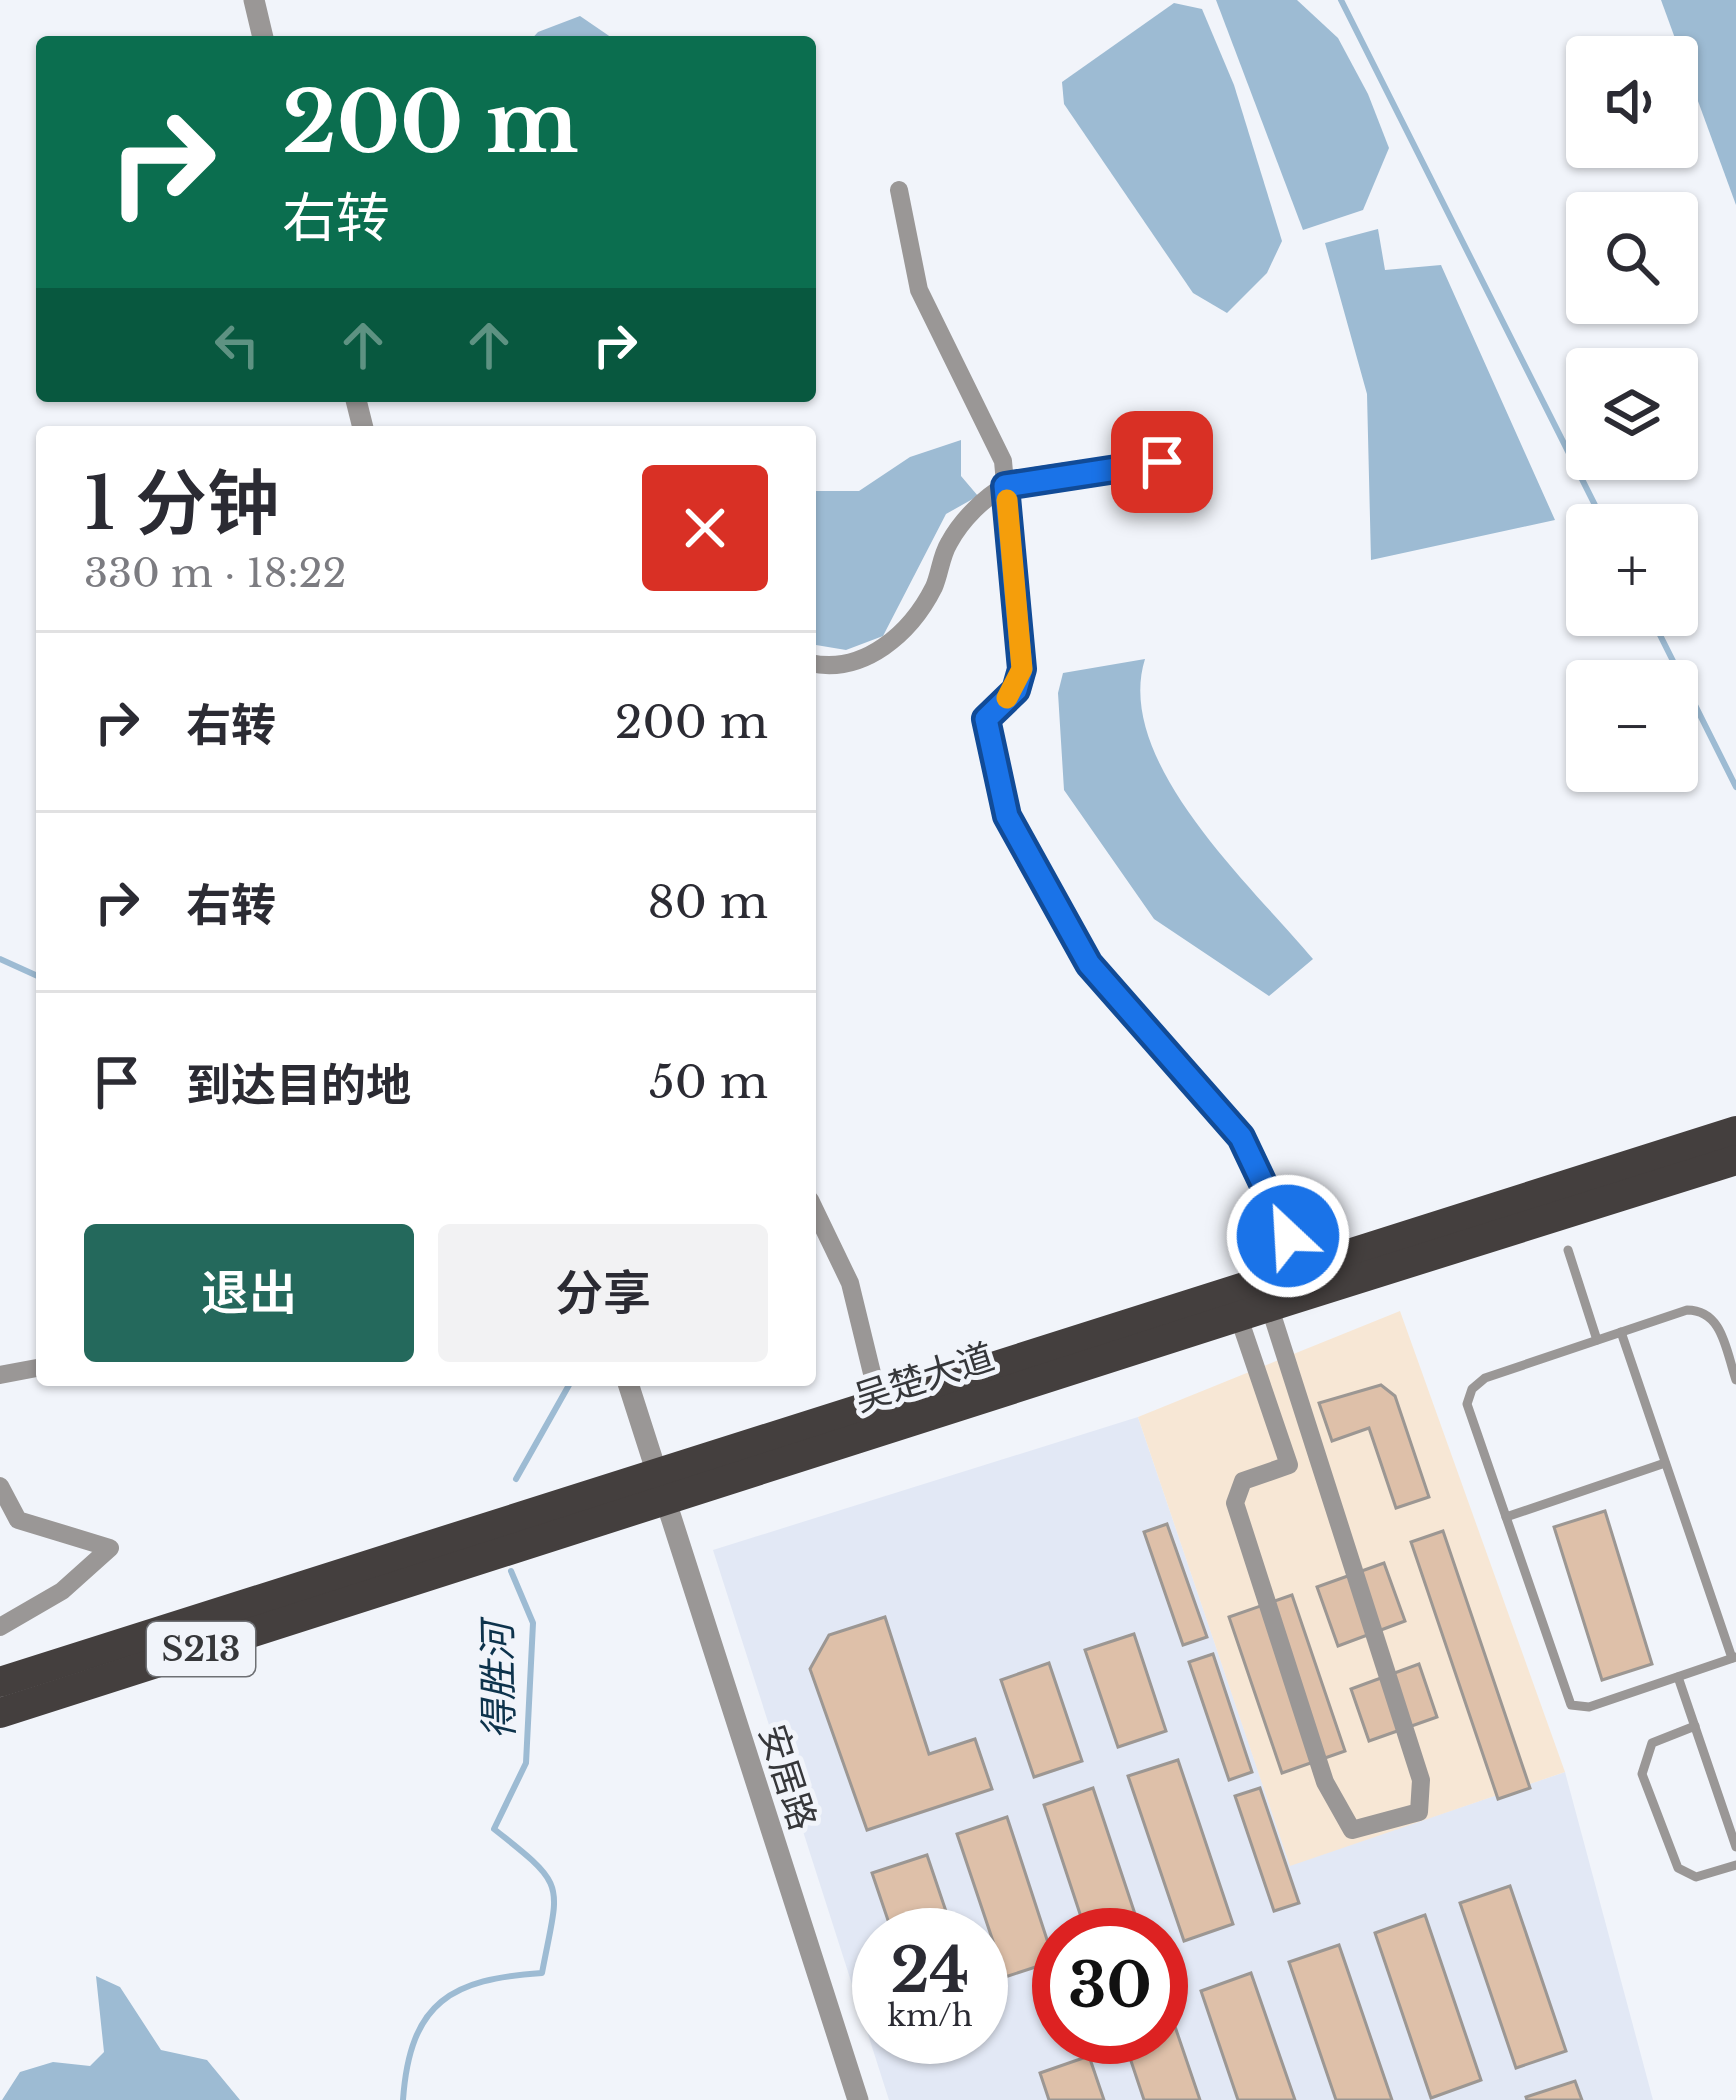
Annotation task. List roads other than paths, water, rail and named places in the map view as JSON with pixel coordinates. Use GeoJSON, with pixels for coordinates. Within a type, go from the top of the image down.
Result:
{"type":"FeatureCollection","features":[{"type":"Feature","properties":{"kind":"highway","name":"吴楚大道"},"geometry":{"type":"LineString","coordinates":[[661,1489],[880,1406],[1736,1131]]}},
{"type":"Feature","properties":{"kind":"highway","name":"吴楚大道"},"geometry":{"type":"LineString","coordinates":[[0,1713],[398,1572],[582,1513],[1736,1160]]}},
{"type":"Feature","properties":{"kind":"highway","name":"吴楚大道"},"geometry":{"type":"LineString","coordinates":[[0,1682],[398,1572]]}},
{"type":"Feature","properties":{"kind":"street"},"geometry":{"type":"LineString","coordinates":[[254,0],[263,36]]}},
{"type":"Feature","properties":{"kind":"street"},"geometry":{"type":"LineString","coordinates":[[899,190],[919,290],[1003,461],[1022,669],[1016,690],[986,719],[1007,816],[1089,964],[1241,1137],[1303,1269]]}},
{"type":"Feature","properties":{"kind":"street"},"geometry":{"type":"LineString","coordinates":[[816,663],[844,665],[889,646],[935,585],[947,544],[973,510],[1005,486],[1162,462]]}},
{"type":"Feature","properties":{"kind":"street"},"geometry":{"type":"LineString","coordinates":[[816,1212],[850,1283],[880,1406]]}},
{"type":"Feature","properties":{"kind":"street"},"geometry":{"type":"LineString","coordinates":[[1238,1315],[1289,1465],[1243,1481],[1235,1503],[1324,1783],[1337,1813],[1352,1830],[1418,1812],[1421,1780],[1269,1305]]}},
{"type":"Feature","properties":{"kind":"street"},"geometry":{"type":"LineString","coordinates":[[0,1375],[36,1368]]}},
{"type":"Feature","properties":{"kind":"street","name":"安居路"},"geometry":{"type":"LineString","coordinates":[[628,1386],[858,2100]]}},
{"type":"Feature","properties":{"kind":"street"},"geometry":{"type":"LineString","coordinates":[[0,1486],[18,1520],[45,1524],[110,1548],[62,1592],[21,1620],[0,1627]]}},
{"type":"Feature","properties":{"kind":"lane"},"geometry":{"type":"LineString","coordinates":[[1568,1250],[1597,1340]]}},
{"type":"Feature","properties":{"kind":"lane"},"geometry":{"type":"LineString","coordinates":[[1621,1332],[1734,1658],[1589,1707],[1571,1705],[1468,1414],[1472,1389],[1485,1378],[1597,1340],[1621,1332],[1687,1310],[1703,1311],[1717,1322],[1736,1380]]}},
{"type":"Feature","properties":{"kind":"lane"},"geometry":{"type":"LineString","coordinates":[[1506,1516],[1665,1462]]}},
{"type":"Feature","properties":{"kind":"lane"},"geometry":{"type":"LineString","coordinates":[[1678,1677],[1736,1847]]}},
{"type":"Feature","properties":{"kind":"lane"},"geometry":{"type":"LineString","coordinates":[[1695,1726],[1652,1743],[1642,1774],[1678,1868],[1696,1877],[1736,1865]]}},
{"type":"Feature","properties":{"kind":"water"},"geometry":{"type":"Polygon","coordinates":[[[1216,0],[1297,0],[1338,38],[1368,94],[1389,148],[1363,210],[1303,230],[1216,0]]]}},
{"type":"Feature","properties":{"kind":"water"},"geometry":{"type":"Polygon","coordinates":[[[1661,0],[1736,0],[1736,205],[1698,101],[1698,36],[1674,36],[1661,0]]]}},
{"type":"Feature","properties":{"kind":"water"},"geometry":{"type":"Polygon","coordinates":[[[1174,3],[1202,9],[1234,85],[1282,241],[1267,273],[1227,313],[1193,293],[1064,104],[1062,82],[1174,3]]]}},
{"type":"Feature","properties":{"kind":"water"},"geometry":{"type":"Polygon","coordinates":[[[580,16],[609,36],[534,36],[580,16]]]}},
{"type":"Feature","properties":{"kind":"water"},"geometry":{"type":"Polygon","coordinates":[[[1378,229],[1385,270],[1441,265],[1555,520],[1371,560],[1367,394],[1325,243],[1378,229]]]}},
{"type":"Feature","properties":{"kind":"water"},"geometry":{"type":"Polygon","coordinates":[[[961,440],[961,476],[978,496],[946,514],[883,636],[846,650],[816,645],[816,491],[859,491],[910,457],[961,440]]]}},
{"type":"Feature","properties":{"kind":"water"},"geometry":{"type":"Polygon","coordinates":[[[1145,659],[1141,698],[1149,739],[1168,779],[1225,859],[1313,959],[1269,996],[1154,919],[1064,790],[1058,693],[1063,673],[1145,659]]]}},
{"type":"Feature","properties":{"kind":"water"},"geometry":{"type":"Polygon","coordinates":[[[96,1976],[120,1987],[161,2050],[207,2060],[240,2100],[2,2100],[20,2072],[53,2062],[90,2066],[104,2052],[96,1976]]]}},
{"type":"Feature","properties":{"kind":"waterway"},"geometry":{"type":"LineString","coordinates":[[1341,0],[1594,504]]}},
{"type":"Feature","properties":{"kind":"waterway"},"geometry":{"type":"LineString","coordinates":[[1660,636],[1736,787]]}},
{"type":"Feature","properties":{"kind":"waterway","name":"得胜河"},"geometry":{"type":"LineString","coordinates":[[0,959],[36,975]]}},
{"type":"Feature","properties":{"kind":"waterway","name":"得胜河"},"geometry":{"type":"LineString","coordinates":[[516,1479],[568,1386]]}},
{"type":"Feature","properties":{"kind":"waterway","name":"得胜河"},"geometry":{"type":"LineString","coordinates":[[403,2100],[415,2039],[441,2002],[483,1981],[542,1973],[552,1920],[552,1889],[536,1864],[494,1829],[526,1763],[533,1623],[511,1571]]}}]}
